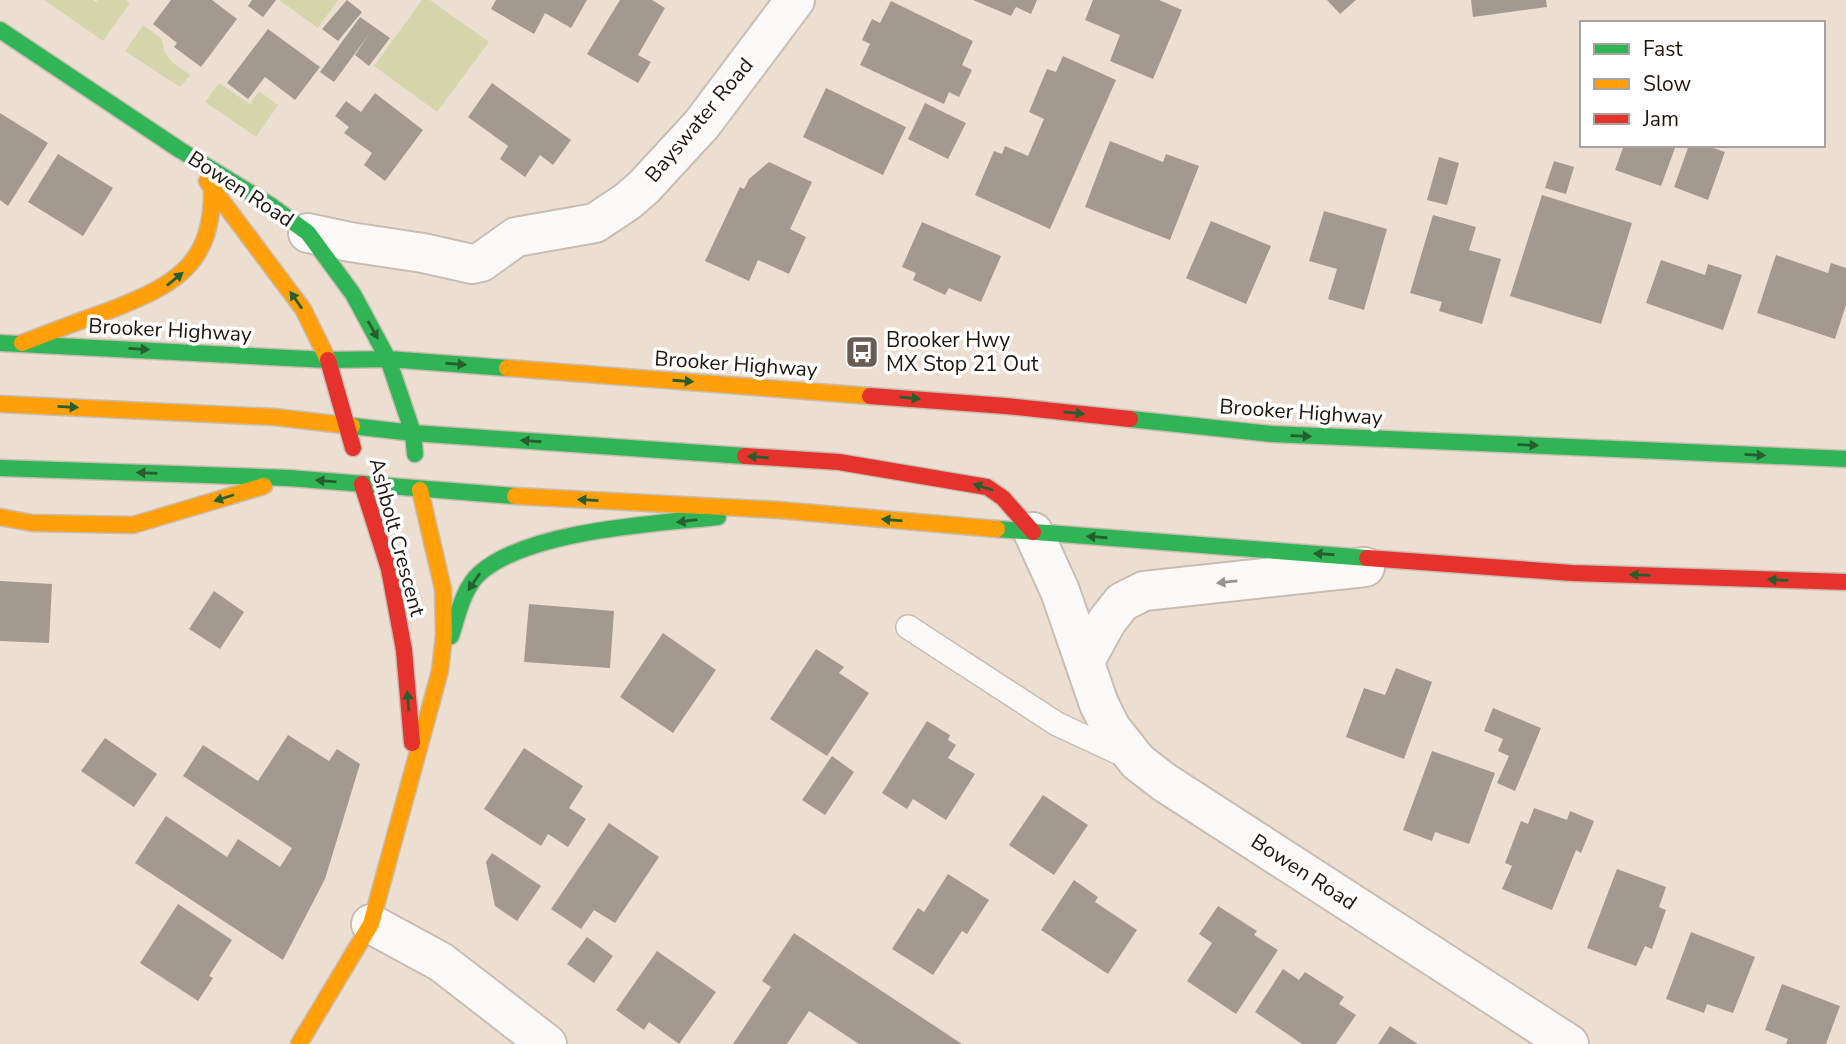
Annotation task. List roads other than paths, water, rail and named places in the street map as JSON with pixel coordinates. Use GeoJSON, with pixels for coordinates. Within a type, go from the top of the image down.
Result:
{"type":"FeatureCollection","features":[{"type":"Feature","properties":{"kind":"main road","name":"Bowen Road"},"geometry":{"type":"LineString","coordinates":[[0,30],[180,150],[270,205],[308,233],[353,294],[388,359],[413,433],[420,491]]}},
{"type":"Feature","properties":{"kind":"main road","name":"Bowen Road"},"geometry":{"type":"LineString","coordinates":[[180,150],[212,186],[303,309],[328,360]]}},
{"type":"Feature","properties":{"kind":"main road"},"geometry":{"type":"LineString","coordinates":[[22,343],[152,294],[169,285],[204,245],[212,221],[212,186]]}},
{"type":"Feature","properties":{"kind":"main road","name":"Brooker Highway"},"geometry":{"type":"LineString","coordinates":[[0,343],[328,360],[388,359],[1006,406],[1272,434],[1846,459]]}},
{"type":"Feature","properties":{"kind":"main road","name":"Ashbolt Crescent"},"geometry":{"type":"LineString","coordinates":[[328,360],[389,569],[401,636],[414,769]]}},
{"type":"Feature","properties":{"kind":"main road"},"geometry":{"type":"LineString","coordinates":[[0,404],[274,417],[413,433],[839,462],[987,487],[996,492],[1033,532]]}},
{"type":"Feature","properties":{"kind":"main road"},"geometry":{"type":"LineString","coordinates":[[0,468],[289,478],[359,472],[420,491],[779,510],[1572,573],[1846,582]]}},
{"type":"Feature","properties":{"kind":"main road"},"geometry":{"type":"LineString","coordinates":[[0,517],[32,523],[133,525],[289,478]]}},
{"type":"Feature","properties":{"kind":"main road","name":"Ashbolt Crescent"},"geometry":{"type":"LineString","coordinates":[[299,1044],[371,924],[440,671],[444,635],[443,589],[420,491]]}},
{"type":"Feature","properties":{"kind":"main road"},"geometry":{"type":"LineString","coordinates":[[440,671],[459,611],[472,582],[488,566],[503,558],[535,545],[621,529],[779,510]]}},
{"type":"Feature","properties":{"kind":"street","name":"Bayswater Road"},"geometry":{"type":"LineString","coordinates":[[308,233],[472,264],[481,262],[516,237],[595,223],[644,187],[702,124],[795,0]]}},
{"type":"Feature","properties":{"kind":"street","name":"Bowen Road"},"geometry":{"type":"LineString","coordinates":[[1033,532],[1060,591],[1099,704],[1111,728],[1138,762],[1164,782],[1570,1044]]}},
{"type":"Feature","properties":{"kind":"street"},"geometry":{"type":"LineString","coordinates":[[1085,661],[1096,638],[1122,602],[1144,591],[1416,561]]}},
{"type":"Feature","properties":{"kind":"street"},"geometry":{"type":"LineString","coordinates":[[371,924],[441,962],[547,1044]]}},
{"type":"Feature","properties":{"kind":"lane"},"geometry":{"type":"LineString","coordinates":[[908,627],[1057,724],[1138,762]]}},
{"type":"Feature","properties":{"kind":"place","name":"Brooker Hwy MX Stop 21 Out"},"geometry":{"type":"Point","coordinates":[862,352]}}]}
